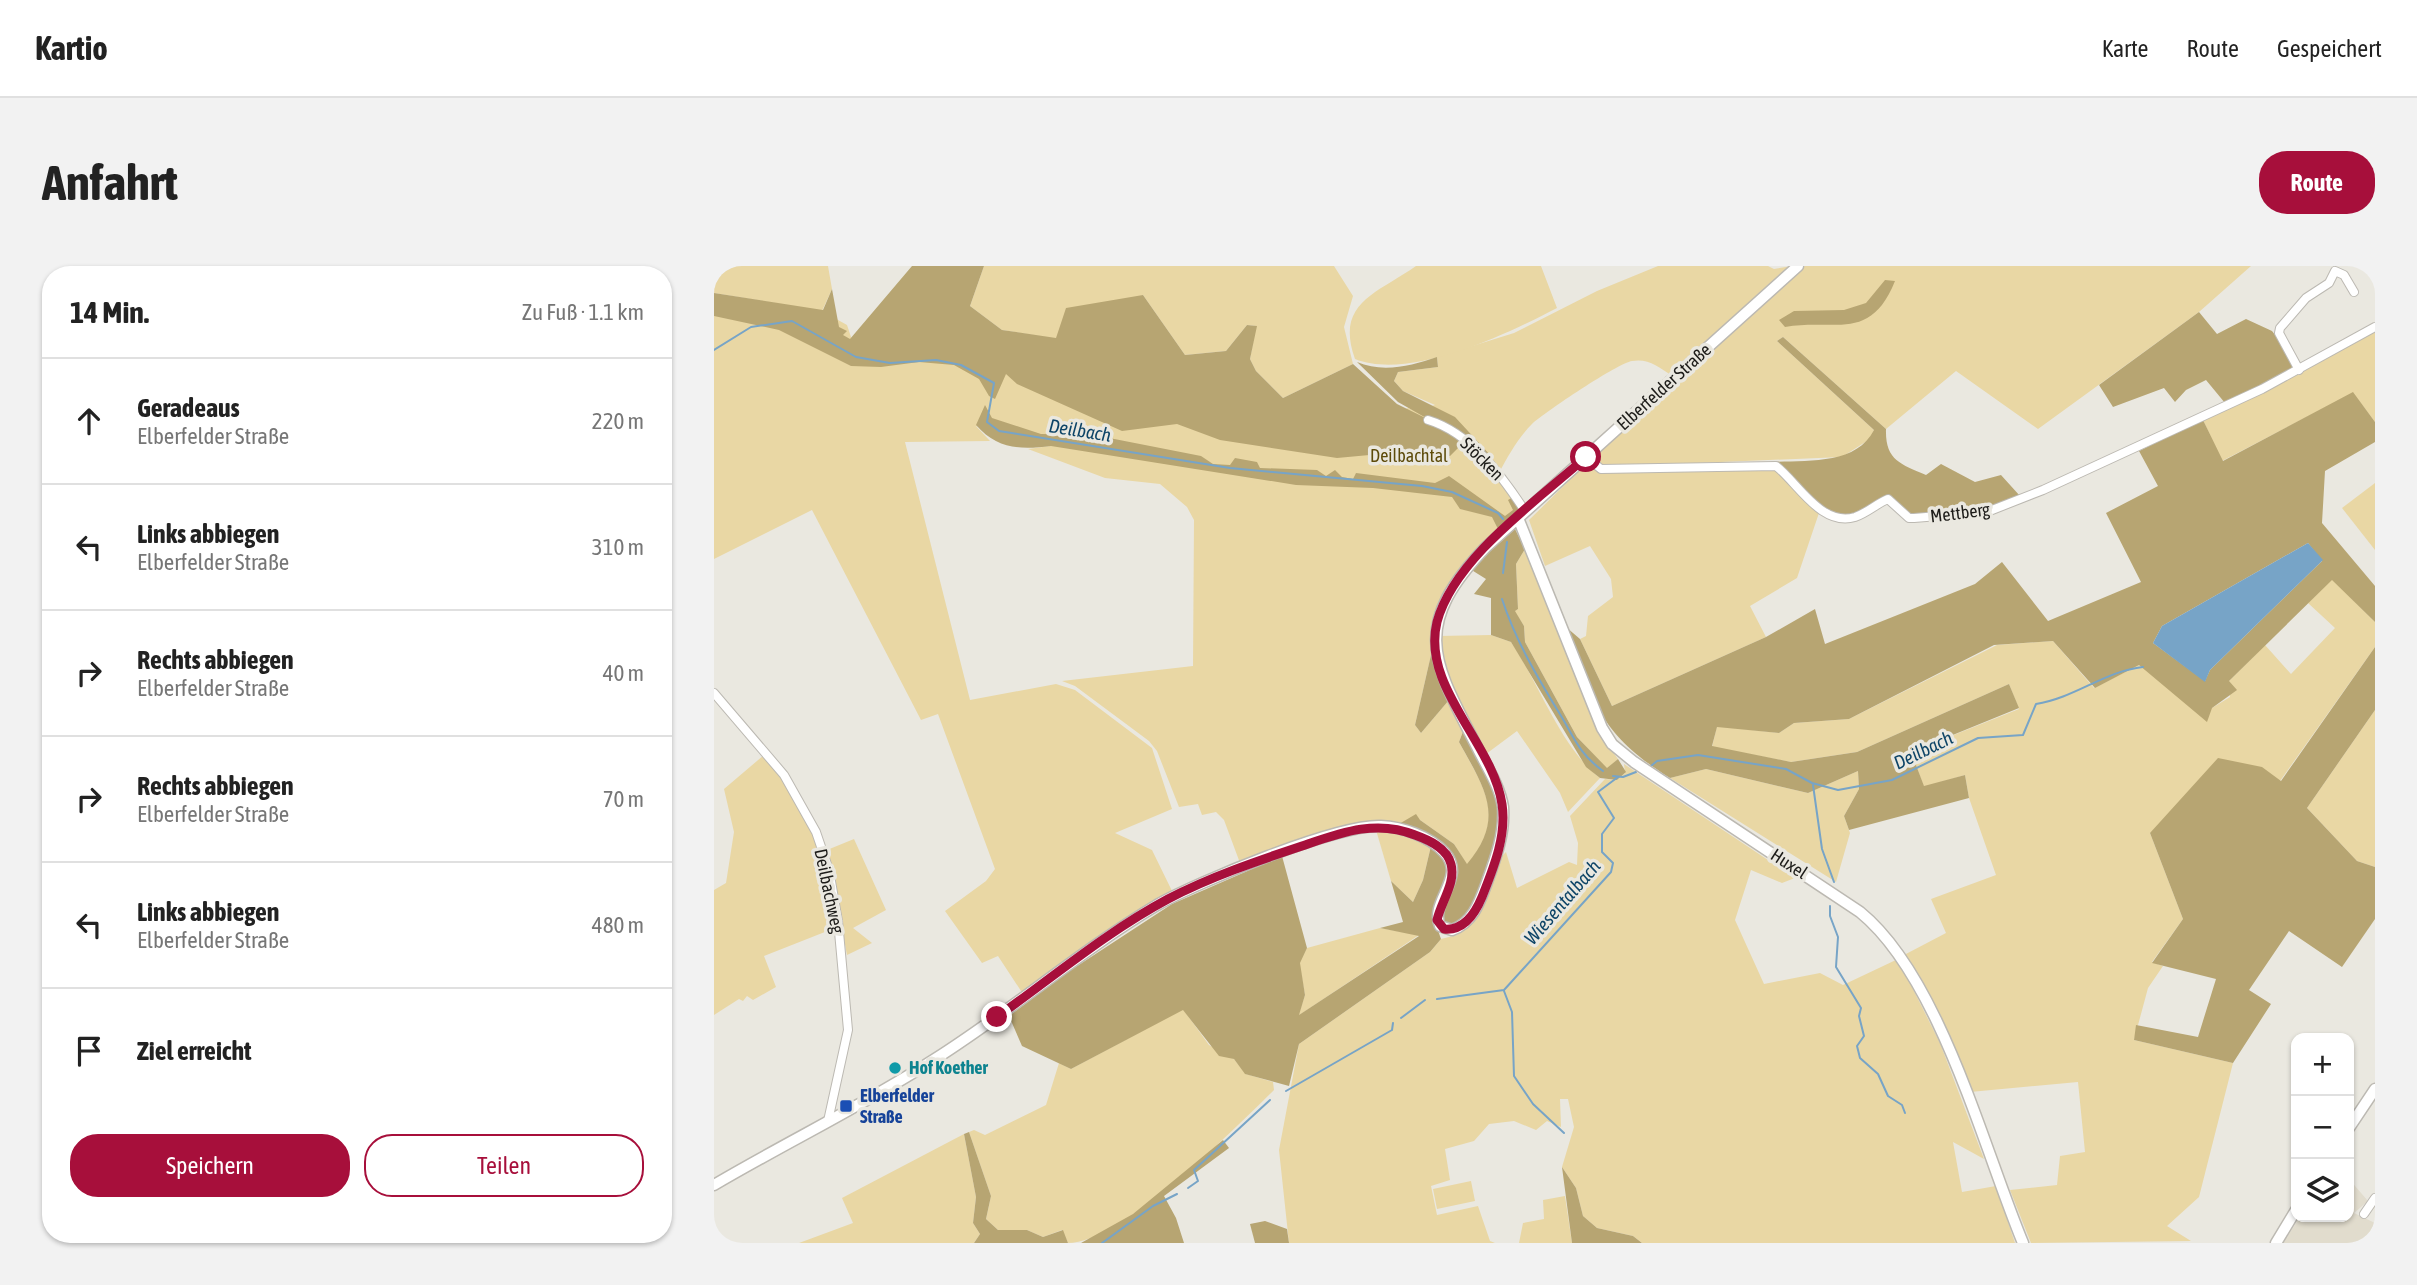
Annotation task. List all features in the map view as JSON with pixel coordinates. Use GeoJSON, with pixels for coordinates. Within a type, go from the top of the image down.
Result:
{"type":"FeatureCollection","features":[{"type":"Feature","properties":{"kind":"main road","name":"Elberfelder Straße"},"geometry":{"type":"LineString","coordinates":[[714,1185],[937,1058],[1089,950],[1170,898],[1221,876],[1330,837],[1380,826],[1410,832],[1435,844],[1449,858],[1452,866],[1450,886],[1437,920],[1444,929],[1452,930],[1468,921],[1479,904],[1497,855],[1502,830],[1502,804],[1494,781],[1441,676],[1435,644],[1437,623],[1457,580],[1522,514],[1798,266]]}},
{"type":"Feature","properties":{"kind":"main road","name":"Huxel"},"geometry":{"type":"LineString","coordinates":[[1522,514],[1602,728],[1612,744],[1634,762],[1860,912],[1877,926],[1898,951],[1944,1040],[2024,1243]]}},
{"type":"Feature","properties":{"kind":"main road"},"geometry":{"type":"LineString","coordinates":[[2354,1121],[2375,1090]]}},
{"type":"Feature","properties":{"kind":"main road"},"geometry":{"type":"LineString","coordinates":[[2276,1243],[2291,1218]]}},
{"type":"Feature","properties":{"kind":"street"},"geometry":{"type":"LineString","coordinates":[[2299,370],[2279,333],[2280,328],[2305,298],[2329,283],[2337,269],[2354,292]]}},
{"type":"Feature","properties":{"kind":"street","name":"Mettberg"},"geometry":{"type":"LineString","coordinates":[[1586,457],[1601,469],[1776,466],[1810,501],[1841,518],[1858,516],[1888,499],[1914,518],[1982,513],[2043,490],[2299,370],[2375,327]]}},
{"type":"Feature","properties":{"kind":"street","name":"Stöcken"},"geometry":{"type":"LineString","coordinates":[[1428,420],[1445,425],[1465,440],[1501,477],[1522,514]]}},
{"type":"Feature","properties":{"kind":"street","name":"Deilbachweg"},"geometry":{"type":"LineString","coordinates":[[714,694],[785,775],[816,832],[829,870],[838,922],[848,1030],[828,1121]]}},
{"type":"Feature","properties":{"kind":"street"},"geometry":{"type":"LineString","coordinates":[[2364,1214],[2375,1198]]}},
{"type":"Feature","properties":{"kind":"shaded area"},"geometry":{"type":"Polygon","coordinates":[[[912,266],[984,266],[970,306],[1002,330],[1056,338],[1066,308],[1143,295],[1185,355],[1226,351],[1247,325],[1257,326],[1250,359],[1256,371],[1283,398],[1353,364],[1397,404],[1452,431],[1488,466],[1459,447],[1450,456],[1391,453],[1337,458],[1220,440],[1177,424],[1122,431],[1017,384],[1006,374],[995,399],[989,396],[979,379],[954,365],[919,362],[881,367],[851,366],[779,330],[714,316],[714,293],[823,310],[832,289],[839,327],[847,331],[843,335],[850,339],[912,266]]]}},
{"type":"Feature","properties":{"kind":"shaded area"},"geometry":{"type":"Polygon","coordinates":[[[1885,280],[1895,281],[1874,313],[1862,320],[1849,324],[1785,327],[1779,320],[1794,311],[1844,310],[1866,303],[1885,280]]]}},
{"type":"Feature","properties":{"kind":"shaded area"},"geometry":{"type":"Polygon","coordinates":[[[2199,312],[2217,334],[2246,319],[2272,331],[2299,366],[2225,403],[2206,380],[2186,390],[2175,402],[2164,388],[2113,407],[2099,385],[2199,312]]]}},
{"type":"Feature","properties":{"kind":"shaded area"},"geometry":{"type":"Polygon","coordinates":[[[1783,337],[1886,429],[1888,448],[1896,460],[1926,475],[1941,464],[1975,482],[2001,475],[2020,496],[1983,509],[1939,517],[1914,516],[1889,497],[1855,515],[1843,516],[1820,506],[1770,462],[1828,459],[1842,455],[1866,442],[1874,430],[1777,341],[1783,337]]]}},
{"type":"Feature","properties":{"kind":"shaded area"},"geometry":{"type":"Polygon","coordinates":[[[1437,357],[1438,367],[1398,372],[1394,381],[1403,391],[1455,417],[1492,457],[1490,464],[1465,440],[1398,402],[1357,362],[1387,368],[1437,357]]]}},
{"type":"Feature","properties":{"kind":"shaded area"},"geometry":{"type":"Polygon","coordinates":[[[2353,392],[2375,422],[2375,442],[2325,471],[2322,523],[2375,586],[2375,622],[2332,580],[2229,681],[2237,690],[2212,708],[2207,722],[2139,665],[2095,688],[2053,641],[1994,645],[1849,719],[1794,723],[1779,733],[1717,727],[1712,746],[1791,762],[1857,752],[2009,684],[2019,708],[1911,752],[1924,786],[1965,775],[1969,798],[1849,830],[1844,816],[1859,789],[1858,771],[1808,793],[1706,769],[1670,778],[1646,761],[1627,746],[1602,714],[1592,696],[1566,627],[1580,639],[1612,706],[1766,637],[1815,609],[1825,644],[1975,584],[2002,562],[2048,621],[2141,582],[2106,513],[2158,486],[2139,451],[2203,420],[2223,461],[2353,392]],[[2308,543],[2162,626],[2153,643],[2205,681],[2210,670],[2322,561],[2308,543]]]}},
{"type":"Feature","properties":{"kind":"shaded area"},"geometry":{"type":"Polygon","coordinates":[[[985,405],[992,418],[1041,434],[1094,435],[1201,456],[1213,464],[1230,465],[1235,458],[1257,462],[1260,468],[1317,470],[1326,476],[1335,470],[1342,477],[1353,479],[1356,473],[1435,483],[1449,476],[1505,516],[1513,510],[1508,500],[1513,497],[1519,511],[1499,531],[1492,517],[1460,509],[1452,497],[1373,488],[1296,485],[1051,446],[1010,446],[992,439],[976,425],[985,405]]]}},
{"type":"Feature","properties":{"kind":"shaded area"},"geometry":{"type":"Polygon","coordinates":[[[1515,529],[1525,549],[1516,564],[1518,609],[1515,611],[1524,626],[1525,642],[1577,737],[1607,768],[1618,759],[1626,772],[1617,780],[1600,778],[1586,767],[1511,642],[1491,635],[1491,598],[1474,594],[1486,579],[1470,569],[1515,529]]]}},
{"type":"Feature","properties":{"kind":"shaded area"},"geometry":{"type":"Polygon","coordinates":[[[2375,647],[2375,710],[2307,808],[2357,861],[2375,867],[2375,919],[2342,967],[2289,931],[2249,990],[2271,1004],[2233,1063],[2134,1040],[2136,1025],[2198,1037],[2216,979],[2152,963],[2183,919],[2150,833],[2218,758],[2262,767],[2281,781],[2375,647]]]}},
{"type":"Feature","properties":{"kind":"shaded area"},"geometry":{"type":"Polygon","coordinates":[[[1431,655],[1449,700],[1421,733],[1415,725],[1431,655]]]}},
{"type":"Feature","properties":{"kind":"shaded area"},"geometry":{"type":"Polygon","coordinates":[[[1464,729],[1497,794],[1498,831],[1471,912],[1452,925],[1444,923],[1442,914],[1452,891],[1454,861],[1399,824],[1416,814],[1420,820],[1454,844],[1467,864],[1479,847],[1486,832],[1487,803],[1477,774],[1459,742],[1464,729]]]}},
{"type":"Feature","properties":{"kind":"shaded area"},"geometry":{"type":"Polygon","coordinates":[[[1431,846],[1441,853],[1449,869],[1434,919],[1441,939],[1430,952],[1299,1044],[1289,1086],[1245,1074],[1234,1059],[1219,1056],[1183,1010],[1071,1069],[1022,1046],[1009,1016],[1068,972],[1172,904],[1282,856],[1307,948],[1300,963],[1305,995],[1299,1015],[1419,936],[1380,928],[1403,922],[1391,881],[1413,902],[1423,880],[1431,846]]]}},
{"type":"Feature","properties":{"kind":"shaded area"},"geometry":{"type":"Polygon","coordinates":[[[969,1132],[991,1196],[986,1219],[998,1230],[1027,1230],[1043,1237],[1063,1230],[1068,1243],[974,1243],[980,1234],[973,1223],[976,1197],[964,1134],[969,1132]]]}},
{"type":"Feature","properties":{"kind":"shaded area"},"geometry":{"type":"Polygon","coordinates":[[[1223,1140],[1229,1148],[1164,1196],[1176,1218],[1184,1243],[1081,1243],[1133,1214],[1223,1140]]]}},
{"type":"Feature","properties":{"kind":"shaded area"},"geometry":{"type":"Polygon","coordinates":[[[1562,1167],[1576,1188],[1583,1216],[1597,1228],[1633,1236],[1642,1243],[1572,1243],[1562,1167]]]}},
{"type":"Feature","properties":{"kind":"shaded area"},"geometry":{"type":"Polygon","coordinates":[[[2354,1185],[2368,1201],[2354,1213],[2354,1185]]]}},
{"type":"Feature","properties":{"kind":"shaded area"},"geometry":{"type":"Polygon","coordinates":[[[2354,1213],[2375,1223],[2375,1243],[2283,1243],[2297,1222],[2354,1222],[2354,1213]]]}},
{"type":"Feature","properties":{"kind":"shaded area"},"geometry":{"type":"Polygon","coordinates":[[[1265,1221],[1287,1229],[1289,1243],[1255,1243],[1250,1224],[1265,1221]]]}},
{"type":"Feature","properties":{"kind":"green space","name":"Deilbachtal"},"geometry":{"type":"Polygon","coordinates":[[[714,266],[828,266],[832,289],[822,311],[847,325],[854,346],[934,355],[1346,431],[1408,408],[1416,411],[1435,405],[1403,391],[1394,381],[1398,372],[1438,367],[1437,357],[1514,333],[1597,291],[1658,266],[1768,266],[1774,269],[1792,266],[1671,375],[1643,361],[1632,361],[1612,370],[1532,424],[1502,467],[1499,473],[1518,507],[1497,526],[1499,531],[1434,618],[1431,655],[1415,725],[1421,733],[1449,700],[1464,729],[1459,742],[1484,789],[1489,818],[1479,848],[1467,865],[1454,844],[1420,820],[1399,824],[1380,823],[1240,863],[1224,820],[1216,812],[1202,815],[1198,804],[1179,807],[1157,751],[1149,741],[1075,686],[1062,681],[1193,666],[1194,520],[1187,507],[1160,484],[1105,478],[1028,449],[1050,446],[976,426],[990,441],[905,442],[970,700],[1056,684],[1075,690],[1152,748],[1172,809],[1115,833],[1152,850],[1173,893],[1023,994],[998,956],[982,963],[945,911],[986,881],[995,869],[938,714],[921,720],[812,510],[714,559],[714,296],[811,309],[714,293],[714,266]]]}},
{"type":"Feature","properties":{"kind":"green space"},"geometry":{"type":"Polygon","coordinates":[[[984,266],[1334,266],[1353,296],[1344,327],[1353,364],[1283,398],[1256,371],[1250,359],[1256,326],[1247,325],[1226,351],[1185,355],[1143,295],[1057,339],[1002,330],[970,306],[984,266]]]}},
{"type":"Feature","properties":{"kind":"green space"},"geometry":{"type":"Polygon","coordinates":[[[1416,266],[1541,266],[1557,308],[1458,352],[1403,364],[1377,364],[1355,359],[1350,340],[1350,325],[1355,312],[1374,293],[1416,266]]]}},
{"type":"Feature","properties":{"kind":"green space"},"geometry":{"type":"Polygon","coordinates":[[[1805,266],[2251,266],[2199,312],[2038,429],[1956,371],[1886,429],[1783,337],[1777,341],[1874,430],[1870,439],[1842,457],[1602,467],[1590,458],[1805,266]]]}},
{"type":"Feature","properties":{"kind":"green space"},"geometry":{"type":"Polygon","coordinates":[[[2375,331],[2375,422],[2353,393],[2222,461],[2203,420],[2299,374],[2375,331]]]}},
{"type":"Feature","properties":{"kind":"green space"},"geometry":{"type":"Polygon","coordinates":[[[1588,462],[1601,470],[1770,465],[1820,510],[1797,578],[1750,606],[1766,637],[1612,706],[1580,639],[1586,636],[1588,616],[1613,597],[1611,579],[1590,546],[1545,566],[1529,520],[1588,462]]]}},
{"type":"Feature","properties":{"kind":"green space"},"geometry":{"type":"Polygon","coordinates":[[[2375,483],[2375,550],[2342,508],[2375,483]]]}},
{"type":"Feature","properties":{"kind":"green space"},"geometry":{"type":"Polygon","coordinates":[[[1525,549],[1598,732],[1618,759],[1607,769],[1577,737],[1525,642],[1524,626],[1514,611],[1518,609],[1516,564],[1525,549]]]}},
{"type":"Feature","properties":{"kind":"green space"},"geometry":{"type":"Polygon","coordinates":[[[2332,579],[2375,622],[2375,647],[2280,781],[2150,833],[2183,919],[2152,962],[2163,966],[2148,988],[2134,1040],[2233,1063],[2199,1197],[2167,1226],[2191,1241],[2031,1243],[2010,1190],[2057,1185],[2060,1156],[2085,1152],[2078,1082],[1970,1092],[1904,955],[1946,933],[1931,899],[1996,875],[1969,798],[1965,775],[1924,787],[1911,752],[2019,709],[2009,684],[1857,752],[1791,762],[1712,747],[1717,726],[1779,733],[1794,723],[1849,719],[1997,645],[2053,641],[2094,688],[2139,665],[2212,708],[2230,697],[2229,681],[2265,645],[2291,674],[2335,628],[2308,603],[2332,579]]]}},
{"type":"Feature","properties":{"kind":"green space"},"geometry":{"type":"Polygon","coordinates":[[[1491,635],[1511,642],[1562,733],[1586,765],[1600,778],[1568,812],[1560,793],[1517,731],[1486,754],[1440,663],[1438,636],[1491,635]]]}},
{"type":"Feature","properties":{"kind":"green space"},"geometry":{"type":"Polygon","coordinates":[[[2375,710],[2375,867],[2357,861],[2307,808],[2375,710]]]}},
{"type":"Feature","properties":{"kind":"green space"},"geometry":{"type":"Polygon","coordinates":[[[764,755],[796,800],[820,850],[829,885],[835,928],[764,956],[776,987],[753,1000],[747,996],[743,1001],[739,999],[714,1015],[714,890],[726,883],[734,832],[724,789],[764,755]]]}},
{"type":"Feature","properties":{"kind":"green space"},"geometry":{"type":"Polygon","coordinates":[[[1624,764],[1795,878],[1782,883],[1751,870],[1735,920],[1764,984],[1820,973],[1843,985],[1898,959],[1940,1043],[1984,1159],[1953,1142],[1962,1192],[1996,1186],[2015,1243],[1642,1243],[1633,1236],[1597,1228],[1583,1216],[1576,1188],[1562,1167],[1574,1127],[1568,1099],[1560,1099],[1561,1127],[1547,1121],[1536,1130],[1514,1121],[1489,1124],[1474,1141],[1445,1149],[1450,1180],[1431,1186],[1437,1215],[1478,1206],[1490,1241],[1495,1243],[1289,1243],[1279,1150],[1299,1044],[1430,952],[1441,939],[1457,935],[1478,915],[1500,858],[1506,852],[1517,888],[1569,862],[1577,865],[1578,843],[1570,816],[1605,779],[1617,780],[1625,773],[1624,764]]]}},
{"type":"Feature","properties":{"kind":"green space"},"geometry":{"type":"Polygon","coordinates":[[[1706,769],[1808,793],[1858,771],[1859,789],[1844,816],[1850,833],[1836,882],[1670,778],[1706,769]]]}},
{"type":"Feature","properties":{"kind":"green space"},"geometry":{"type":"Polygon","coordinates":[[[1376,830],[1409,836],[1431,846],[1423,880],[1413,902],[1391,881],[1376,830]]]}},
{"type":"Feature","properties":{"kind":"green space"},"geometry":{"type":"Polygon","coordinates":[[[854,839],[886,910],[853,928],[872,943],[847,955],[827,850],[854,839]]]}},
{"type":"Feature","properties":{"kind":"green space"},"geometry":{"type":"Polygon","coordinates":[[[1380,928],[1419,935],[1298,1016],[1305,995],[1299,963],[1307,948],[1380,928]]]}},
{"type":"Feature","properties":{"kind":"green space"},"geometry":{"type":"Polygon","coordinates":[[[1183,1009],[1209,1045],[1234,1059],[1246,1074],[1273,1082],[1274,1090],[1176,1181],[1117,1225],[1091,1238],[1068,1243],[1062,1230],[1043,1237],[1027,1230],[998,1230],[986,1219],[991,1196],[969,1132],[974,1130],[985,1135],[1046,1105],[1059,1063],[1071,1069],[1183,1009]]]}},
{"type":"Feature","properties":{"kind":"green space"},"geometry":{"type":"Polygon","coordinates":[[[964,1134],[976,1197],[973,1223],[980,1234],[974,1243],[799,1243],[853,1223],[842,1198],[964,1134]]]}},
{"type":"Feature","properties":{"kind":"green space"},"geometry":{"type":"Polygon","coordinates":[[[1471,1181],[1475,1201],[1437,1209],[1433,1189],[1471,1181]]]}},
{"type":"Feature","properties":{"kind":"green space"},"geometry":{"type":"Polygon","coordinates":[[[1565,1196],[1572,1243],[1519,1243],[1523,1223],[1544,1219],[1543,1200],[1565,1196]]]}},
{"type":"Feature","properties":{"kind":"water"},"geometry":{"type":"Polygon","coordinates":[[[2308,543],[2323,560],[2210,670],[2205,682],[2153,643],[2162,626],[2308,543]]]}},
{"type":"Feature","properties":{"kind":"waterway","name":"Deilbach"},"geometry":{"type":"LineString","coordinates":[[714,350],[751,327],[792,321],[856,357],[890,363],[936,360],[961,365],[994,383],[987,422],[999,431],[1230,468],[1422,486],[1452,492],[1498,513],[1503,519]]}},
{"type":"Feature","properties":{"kind":"waterway","name":"Deilbach"},"geometry":{"type":"LineString","coordinates":[[1503,573],[1507,542]]}},
{"type":"Feature","properties":{"kind":"waterway","name":"Deilbach"},"geometry":{"type":"LineString","coordinates":[[1502,599],[1520,643],[1542,684],[1582,750],[1603,771]]}},
{"type":"Feature","properties":{"kind":"waterway","name":"Deilbach"},"geometry":{"type":"LineString","coordinates":[[1651,766],[1657,761],[1698,755],[1786,769],[1812,783],[1838,790],[1892,780],[1978,738],[2023,735],[2036,704],[2064,696],[2129,669],[2143,667]]}},
{"type":"Feature","properties":{"kind":"waterway","name":"Deilbach"},"geometry":{"type":"LineString","coordinates":[[1613,776],[1623,777],[1636,772]]}},
{"type":"Feature","properties":{"kind":"waterway","name":"Wiesentalbach"},"geometry":{"type":"LineString","coordinates":[[1437,999],[1504,990],[1611,872],[1613,863],[1602,852],[1602,834],[1614,818],[1598,792],[1618,777]]}},
{"type":"Feature","properties":{"kind":"waterway"},"geometry":{"type":"LineString","coordinates":[[1813,785],[1822,849],[1834,882]]}},
{"type":"Feature","properties":{"kind":"waterway"},"geometry":{"type":"LineString","coordinates":[[1830,906],[1830,916],[1838,937],[1836,967],[1861,1008],[1859,1016],[1864,1036],[1857,1046],[1860,1058],[1878,1074],[1888,1096],[1902,1105],[1905,1113]]}},
{"type":"Feature","properties":{"kind":"waterway"},"geometry":{"type":"LineString","coordinates":[[1504,991],[1512,1012],[1514,1076],[1533,1104],[1564,1133]]}},
{"type":"Feature","properties":{"kind":"waterway","name":"Wiesentalbach"},"geometry":{"type":"LineString","coordinates":[[1401,1018],[1425,1000]]}},
{"type":"Feature","properties":{"kind":"waterway","name":"Wiesentalbach"},"geometry":{"type":"LineString","coordinates":[[1286,1091],[1392,1030],[1393,1023]]}},
{"type":"Feature","properties":{"kind":"waterway","name":"Wiesentalbach"},"geometry":{"type":"LineString","coordinates":[[1188,1188],[1198,1181],[1194,1170],[1270,1100]]}},
{"type":"Feature","properties":{"kind":"waterway","name":"Wiesentalbach"},"geometry":{"type":"LineString","coordinates":[[1102,1243],[1153,1206],[1177,1194]]}},
{"type":"Feature","properties":{"kind":"place","name":"Hof Koether"},"geometry":{"type":"Point","coordinates":[895,1068]}},
{"type":"Feature","properties":{"kind":"place","name":"Elberfelder Straße"},"geometry":{"type":"Point","coordinates":[846,1106]}},
{"type":"Feature","properties":{"kind":"route"},"geometry":{"type":"LineString","coordinates":[[997,1017],[1089,950],[1170,898],[1282,853],[1366,827],[1393,827],[1410,832],[1435,844],[1444,852],[1452,866],[1452,874],[1437,920],[1444,929],[1452,930],[1468,921],[1479,904],[1497,855],[1503,813],[1494,781],[1441,676],[1436,660],[1437,623],[1445,601],[1471,563],[1586,457]]}}]}
